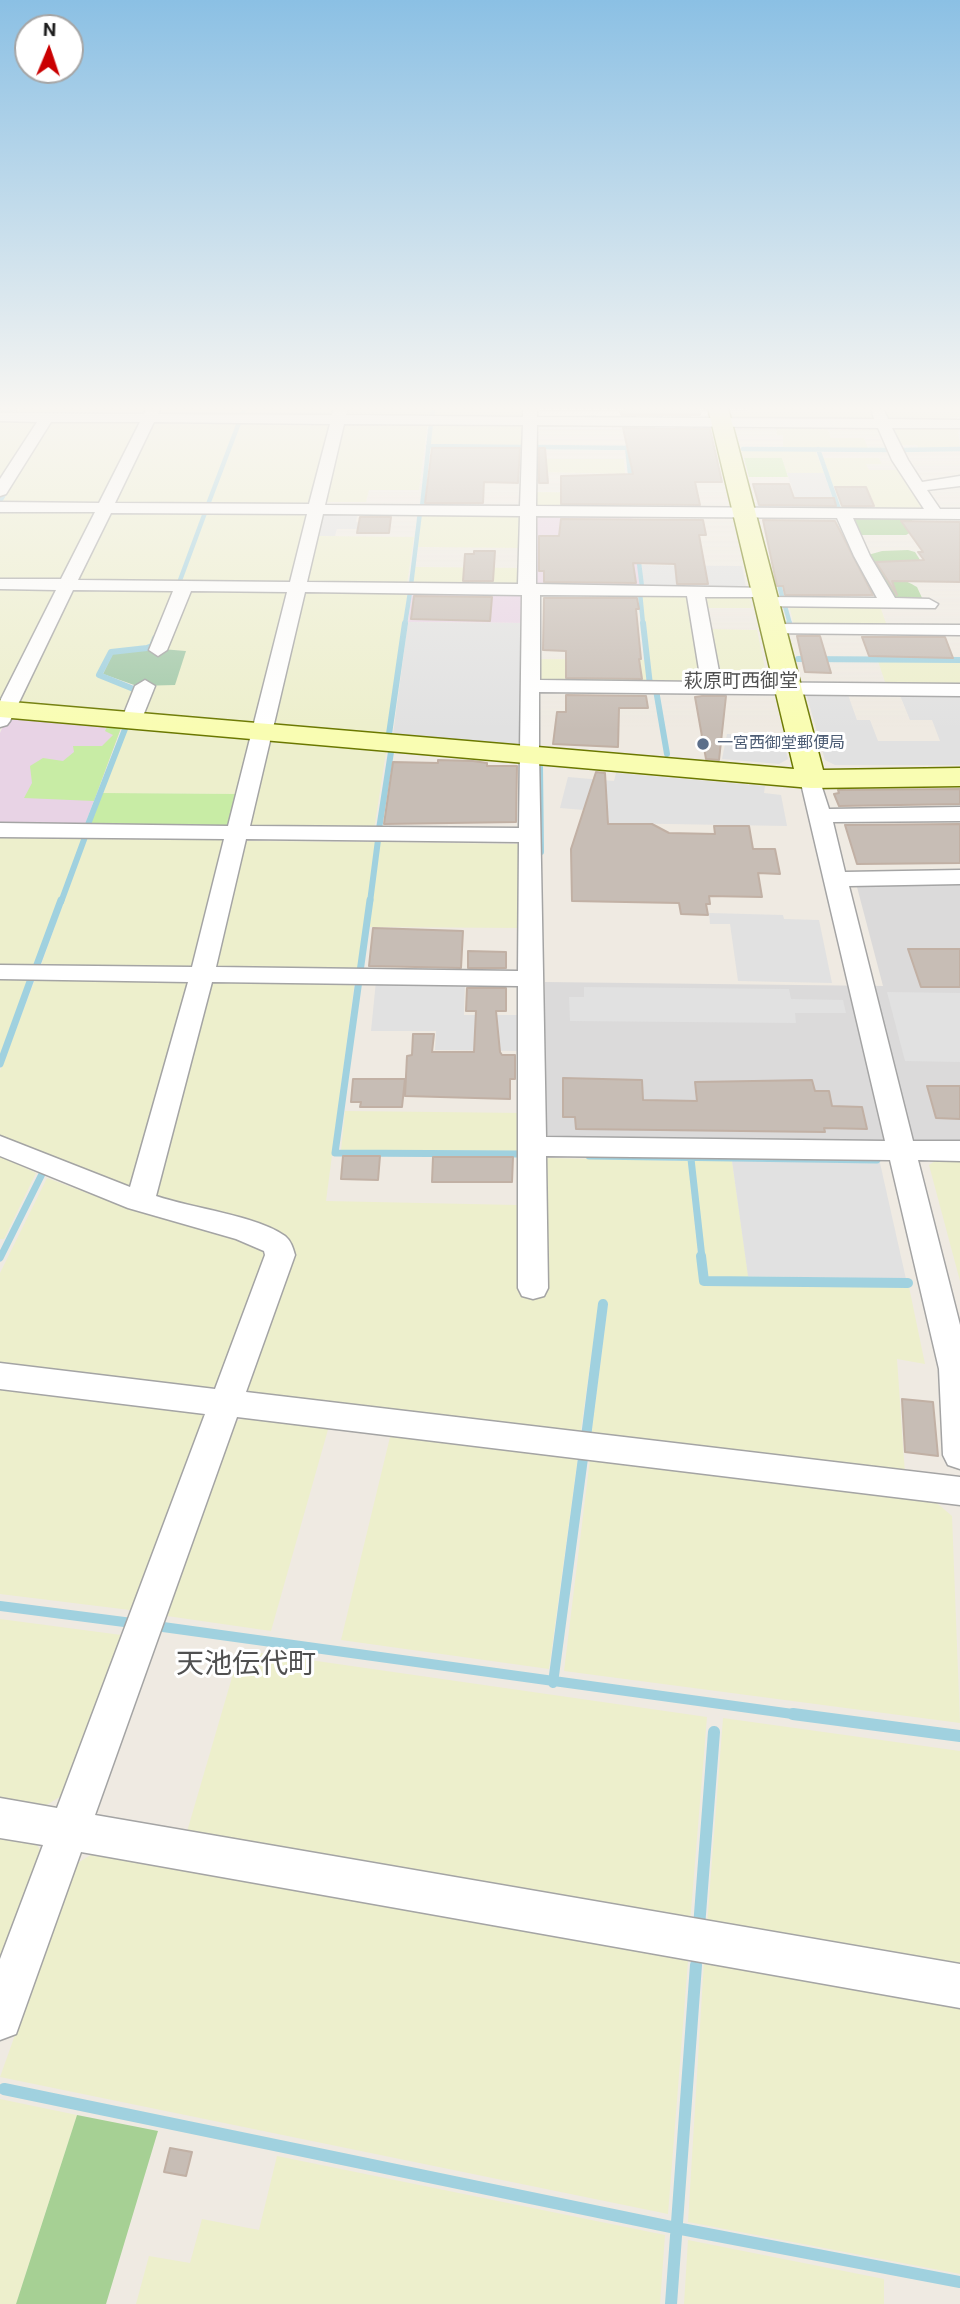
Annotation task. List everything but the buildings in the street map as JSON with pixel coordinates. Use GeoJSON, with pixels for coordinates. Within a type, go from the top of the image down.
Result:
{"type":"FeatureCollection","features":[{"type":"Feature","properties":{"kind":"street"},"geometry":{"type":"LineString","coordinates":[[101,516],[2,713],[131,721],[811,779],[960,777]]}},
{"type":"Feature","properties":{"kind":"street"},"geometry":{"type":"LineString","coordinates":[[141,1201],[202,975],[315,516]]}},
{"type":"Feature","properties":{"kind":"street"},"geometry":{"type":"LineString","coordinates":[[527,589],[530,516]]}},
{"type":"Feature","properties":{"kind":"street"},"geometry":{"type":"LineString","coordinates":[[744,516],[821,816],[955,1369],[960,1455]]}},
{"type":"Feature","properties":{"kind":"street"},"geometry":{"type":"LineString","coordinates":[[844,516],[862,556],[889,603]]}},
{"type":"Feature","properties":{"kind":"street"},"geometry":{"type":"LineString","coordinates":[[0,584],[695,591],[764,597],[929,604]]}},
{"type":"Feature","properties":{"kind":"street"},"geometry":{"type":"LineString","coordinates":[[158,650],[184,586]]}},
{"type":"Feature","properties":{"kind":"street"},"geometry":{"type":"LineString","coordinates":[[527,589],[531,591],[529,835],[533,1288]]}},
{"type":"Feature","properties":{"kind":"street"},"geometry":{"type":"LineString","coordinates":[[695,591],[712,688]]}},
{"type":"Feature","properties":{"kind":"street"},"geometry":{"type":"LineString","coordinates":[[772,629],[960,630]]}},
{"type":"Feature","properties":{"kind":"street"},"geometry":{"type":"LineString","coordinates":[[131,721],[145,686]]}},
{"type":"Feature","properties":{"kind":"street"},"geometry":{"type":"LineString","coordinates":[[530,686],[960,690]]}},
{"type":"Feature","properties":{"kind":"street"},"geometry":{"type":"LineString","coordinates":[[821,816],[960,814]]}},
{"type":"Feature","properties":{"kind":"street"},"geometry":{"type":"LineString","coordinates":[[0,830],[529,835]]}},
{"type":"Feature","properties":{"kind":"street"},"geometry":{"type":"LineString","coordinates":[[836,879],[960,877]]}},
{"type":"Feature","properties":{"kind":"street"},"geometry":{"type":"LineString","coordinates":[[0,972],[530,979]]}},
{"type":"Feature","properties":{"kind":"street"},"geometry":{"type":"LineString","coordinates":[[0,1145],[105,1190],[261,1236],[277,1245],[280,1255],[228,1404],[0,2018]]}},
{"type":"Feature","properties":{"kind":"street"},"geometry":{"type":"LineString","coordinates":[[531,1146],[960,1151]]}},
{"type":"Feature","properties":{"kind":"street"},"geometry":{"type":"LineString","coordinates":[[0,1376],[960,1491]]}},
{"type":"Feature","properties":{"kind":"street"},"geometry":{"type":"LineString","coordinates":[[0,1818],[960,1986]]}},
{"type":"Feature","properties":{"kind":"shaded area"},"geometry":{"type":"Polygon","coordinates":[[[318,516],[357,516],[356,522],[370,522],[369,529],[337,529],[335,536],[313,536],[318,516]]]}},
{"type":"Feature","properties":{"kind":"shaded area"},"geometry":{"type":"Polygon","coordinates":[[[534,516],[632,516],[640,586],[539,585],[534,582],[534,516]]]}},
{"type":"Feature","properties":{"kind":"shaded area"},"geometry":{"type":"Polygon","coordinates":[[[641,565],[742,566],[746,587],[643,586],[641,565]]]}},
{"type":"Feature","properties":{"kind":"shaded area"},"geometry":{"type":"Polygon","coordinates":[[[412,590],[527,593],[525,623],[408,622],[412,590]]]}},
{"type":"Feature","properties":{"kind":"shaded area"},"geometry":{"type":"Polygon","coordinates":[[[408,622],[525,623],[521,746],[393,734],[408,622]]]}},
{"type":"Feature","properties":{"kind":"shaded area"},"geometry":{"type":"Polygon","coordinates":[[[847,692],[857,720],[870,720],[878,741],[940,741],[932,720],[910,720],[899,693],[960,694],[960,765],[835,765],[825,760],[806,693],[847,692]]]}},
{"type":"Feature","properties":{"kind":"shaded area"},"geometry":{"type":"Polygon","coordinates":[[[14,718],[121,728],[84,827],[0,826],[0,733],[5,722],[14,718]]]}},
{"type":"Feature","properties":{"kind":"shaded area"},"geometry":{"type":"Polygon","coordinates":[[[727,734],[782,735],[788,759],[779,764],[722,759],[727,734]]]}},
{"type":"Feature","properties":{"kind":"shaded area"},"geometry":{"type":"Polygon","coordinates":[[[616,773],[765,786],[764,793],[781,795],[787,826],[609,823],[608,812],[560,808],[568,777],[614,781],[616,773]]]}},
{"type":"Feature","properties":{"kind":"shaded area"},"geometry":{"type":"Polygon","coordinates":[[[960,883],[960,1141],[877,1144],[554,1139],[545,1134],[545,982],[883,986],[857,887],[960,883]]]}},
{"type":"Feature","properties":{"kind":"shaded area"},"geometry":{"type":"Polygon","coordinates":[[[709,913],[783,915],[784,919],[819,920],[832,983],[738,981],[730,924],[710,924],[709,913]]]}},
{"type":"Feature","properties":{"kind":"shaded area"},"geometry":{"type":"Polygon","coordinates":[[[376,981],[465,982],[464,1015],[524,1015],[524,1051],[435,1050],[436,1031],[371,1031],[376,981]]]}},
{"type":"Feature","properties":{"kind":"shaded area"},"geometry":{"type":"Polygon","coordinates":[[[584,987],[789,989],[791,999],[843,1000],[846,1013],[795,1013],[796,1023],[570,1021],[569,997],[584,997],[584,987]]]}},
{"type":"Feature","properties":{"kind":"shaded area"},"geometry":{"type":"Polygon","coordinates":[[[887,992],[960,993],[960,1062],[905,1061],[887,992]]]}},
{"type":"Feature","properties":{"kind":"shaded area"},"geometry":{"type":"Polygon","coordinates":[[[732,1161],[880,1163],[906,1279],[748,1276],[732,1161]]]}},
{"type":"Feature","properties":{"kind":"green space"},"geometry":{"type":"Polygon","coordinates":[[[0,516],[98,516],[65,579],[0,580],[0,516]]]}},
{"type":"Feature","properties":{"kind":"green space"},"geometry":{"type":"Polygon","coordinates":[[[105,516],[203,516],[178,582],[74,580],[105,516]]]}},
{"type":"Feature","properties":{"kind":"green space"},"geometry":{"type":"Polygon","coordinates":[[[205,516],[310,516],[293,581],[180,582],[205,516]]]}},
{"type":"Feature","properties":{"kind":"green space"},"geometry":{"type":"Polygon","coordinates":[[[420,516],[525,516],[525,548],[416,547],[420,516]]]}},
{"type":"Feature","properties":{"kind":"green space"},"geometry":{"type":"Polygon","coordinates":[[[851,516],[910,517],[917,529],[906,535],[861,535],[851,516]]]}},
{"type":"Feature","properties":{"kind":"green space"},"geometry":{"type":"Polygon","coordinates":[[[313,536],[414,537],[407,584],[302,581],[313,536]]]}},
{"type":"Feature","properties":{"kind":"green space"},"geometry":{"type":"Polygon","coordinates":[[[882,551],[915,552],[922,563],[897,561],[898,572],[902,578],[917,587],[923,600],[905,601],[891,597],[868,555],[882,551]]]}},
{"type":"Feature","properties":{"kind":"green space"},"geometry":{"type":"Polygon","coordinates":[[[415,567],[523,568],[520,584],[413,584],[415,567]]]}},
{"type":"Feature","properties":{"kind":"green space"},"geometry":{"type":"Polygon","coordinates":[[[0,587],[60,590],[6,698],[0,700],[0,587]]]}},
{"type":"Feature","properties":{"kind":"green space"},"geometry":{"type":"Polygon","coordinates":[[[173,588],[151,645],[110,652],[98,675],[134,690],[125,711],[15,700],[69,590],[173,588]]]}},
{"type":"Feature","properties":{"kind":"green space"},"geometry":{"type":"Polygon","coordinates":[[[408,590],[388,734],[273,724],[300,591],[408,590]]]}},
{"type":"Feature","properties":{"kind":"green space"},"geometry":{"type":"Polygon","coordinates":[[[187,591],[291,592],[258,720],[253,722],[142,713],[151,685],[174,685],[185,651],[165,650],[187,591]]]}},
{"type":"Feature","properties":{"kind":"green space"},"geometry":{"type":"Polygon","coordinates":[[[641,593],[690,596],[706,683],[652,685],[641,593]]]}},
{"type":"Feature","properties":{"kind":"green space"},"geometry":{"type":"Polygon","coordinates":[[[701,595],[749,596],[752,608],[703,608],[701,595]]]}},
{"type":"Feature","properties":{"kind":"green space"},"geometry":{"type":"Polygon","coordinates":[[[789,605],[880,606],[887,626],[794,626],[789,605]]]}},
{"type":"Feature","properties":{"kind":"green space"},"geometry":{"type":"Polygon","coordinates":[[[706,629],[757,630],[769,687],[717,684],[706,629]]]}},
{"type":"Feature","properties":{"kind":"green space"},"geometry":{"type":"Polygon","coordinates":[[[149,648],[186,651],[175,685],[137,686],[103,674],[113,653],[149,648]]]}},
{"type":"Feature","properties":{"kind":"green space"},"geometry":{"type":"Polygon","coordinates":[[[535,659],[645,660],[648,686],[541,685],[535,659]]]}},
{"type":"Feature","properties":{"kind":"green space"},"geometry":{"type":"Polygon","coordinates":[[[878,661],[960,661],[960,689],[887,688],[878,661]]]}},
{"type":"Feature","properties":{"kind":"green space"},"geometry":{"type":"Polygon","coordinates":[[[107,727],[121,728],[94,801],[24,798],[32,783],[30,766],[43,758],[63,761],[74,752],[73,746],[102,746],[113,735],[105,731],[107,727]]]}},
{"type":"Feature","properties":{"kind":"green space"},"geometry":{"type":"Polygon","coordinates":[[[127,728],[250,739],[241,794],[102,793],[127,728]]]}},
{"type":"Feature","properties":{"kind":"green space"},"geometry":{"type":"Polygon","coordinates":[[[271,741],[386,752],[374,830],[250,828],[265,743],[271,741]]]}},
{"type":"Feature","properties":{"kind":"green space"},"geometry":{"type":"Polygon","coordinates":[[[102,793],[241,794],[232,826],[89,827],[102,793]]]}},
{"type":"Feature","properties":{"kind":"green space"},"geometry":{"type":"Polygon","coordinates":[[[0,837],[82,839],[33,968],[0,967],[0,837]]]}},
{"type":"Feature","properties":{"kind":"green space"},"geometry":{"type":"Polygon","coordinates":[[[86,839],[229,840],[196,965],[188,970],[40,968],[86,839]]]}},
{"type":"Feature","properties":{"kind":"green space"},"geometry":{"type":"Polygon","coordinates":[[[240,841],[376,842],[358,971],[217,969],[212,965],[240,841]]]}},
{"type":"Feature","properties":{"kind":"green space"},"geometry":{"type":"Polygon","coordinates":[[[380,842],[520,844],[523,928],[367,927],[380,842]]]}},
{"type":"Feature","properties":{"kind":"green space"},"geometry":{"type":"Polygon","coordinates":[[[0,976],[30,977],[0,1058],[0,976]]]}},
{"type":"Feature","properties":{"kind":"green space"},"geometry":{"type":"Polygon","coordinates":[[[36,977],[183,978],[195,985],[140,1186],[127,1190],[0,1137],[0,1071],[36,977]]]}},
{"type":"Feature","properties":{"kind":"green space"},"geometry":{"type":"Polygon","coordinates":[[[216,978],[355,980],[326,1201],[517,1205],[522,1208],[522,1293],[542,1297],[541,1161],[549,1158],[688,1161],[701,1282],[909,1287],[925,1364],[897,1359],[905,1474],[591,1438],[608,1303],[599,1301],[580,1436],[256,1398],[244,1385],[291,1251],[152,1199],[209,982],[216,978]]]}},
{"type":"Feature","properties":{"kind":"green space"},"geometry":{"type":"Polygon","coordinates":[[[345,1111],[524,1113],[525,1151],[341,1150],[345,1111]]]}},
{"type":"Feature","properties":{"kind":"green space"},"geometry":{"type":"Polygon","coordinates":[[[0,1156],[36,1173],[4,1239],[0,1239],[0,1156]]]}},
{"type":"Feature","properties":{"kind":"green space"},"geometry":{"type":"Polygon","coordinates":[[[694,1161],[732,1161],[749,1280],[706,1279],[694,1161]]]}},
{"type":"Feature","properties":{"kind":"green space"},"geometry":{"type":"Polygon","coordinates":[[[935,1161],[960,1162],[960,1281],[929,1165],[935,1161]]]}},
{"type":"Feature","properties":{"kind":"green space"},"geometry":{"type":"Polygon","coordinates":[[[47,1178],[120,1205],[262,1243],[269,1250],[218,1385],[204,1391],[0,1367],[0,1273],[47,1178]]]}},
{"type":"Feature","properties":{"kind":"green space"},"geometry":{"type":"Polygon","coordinates":[[[0,1385],[200,1408],[209,1421],[138,1611],[0,1594],[0,1385]]]}},
{"type":"Feature","properties":{"kind":"green space"},"geometry":{"type":"Polygon","coordinates":[[[248,1416],[329,1426],[271,1631],[167,1616],[231,1424],[248,1416]]]}},
{"type":"Feature","properties":{"kind":"green space"},"geometry":{"type":"Polygon","coordinates":[[[391,1433],[578,1457],[549,1669],[341,1640],[391,1433]]]}},
{"type":"Feature","properties":{"kind":"green space"},"geometry":{"type":"Polygon","coordinates":[[[590,1459],[931,1498],[952,1516],[960,1723],[564,1671],[590,1459]]]}},
{"type":"Feature","properties":{"kind":"green space"},"geometry":{"type":"Polygon","coordinates":[[[0,1619],[129,1636],[71,1790],[45,1806],[0,1798],[0,1619]]]}},
{"type":"Feature","properties":{"kind":"green space"},"geometry":{"type":"Polygon","coordinates":[[[240,1650],[707,1717],[690,1923],[186,1835],[240,1650]]]}},
{"type":"Feature","properties":{"kind":"green space"},"geometry":{"type":"Polygon","coordinates":[[[723,1718],[960,1751],[960,1968],[707,1925],[723,1718]]]}},
{"type":"Feature","properties":{"kind":"green space"},"geometry":{"type":"Polygon","coordinates":[[[0,1833],[34,1840],[47,1861],[0,1983],[0,1833]]]}},
{"type":"Feature","properties":{"kind":"green space"},"geometry":{"type":"Polygon","coordinates":[[[97,1851],[688,1961],[668,2214],[0,2077],[76,1864],[97,1851]]]}},
{"type":"Feature","properties":{"kind":"green space"},"geometry":{"type":"Polygon","coordinates":[[[704,1961],[960,2006],[960,2274],[688,2222],[704,1961]]]}},
{"type":"Feature","properties":{"kind":"green space"},"geometry":{"type":"Polygon","coordinates":[[[0,2099],[77,2115],[16,2304],[0,2304],[0,2099]]]}},
{"type":"Feature","properties":{"kind":"green space"},"geometry":{"type":"Polygon","coordinates":[[[77,2115],[158,2131],[106,2304],[16,2304],[77,2115]]]}},
{"type":"Feature","properties":{"kind":"green space"},"geometry":{"type":"Polygon","coordinates":[[[277,2156],[665,2235],[660,2304],[136,2304],[149,2256],[190,2263],[202,2219],[259,2230],[277,2156]]]}},
{"type":"Feature","properties":{"kind":"green space"},"geometry":{"type":"Polygon","coordinates":[[[688,2240],[884,2279],[884,2304],[684,2304],[688,2240]]]}},
{"type":"Feature","properties":{"kind":"waterway"},"geometry":{"type":"LineString","coordinates":[[179,583],[204,516]]}},
{"type":"Feature","properties":{"kind":"waterway"},"geometry":{"type":"LineString","coordinates":[[411,585],[420,516]]}},
{"type":"Feature","properties":{"kind":"waterway"},"geometry":{"type":"LineString","coordinates":[[638,555],[642,587]]}},
{"type":"Feature","properties":{"kind":"waterway"},"geometry":{"type":"LineString","coordinates":[[780,588],[783,600]]}},
{"type":"Feature","properties":{"kind":"waterway"},"geometry":{"type":"LineString","coordinates":[[405,624],[410,592]]}},
{"type":"Feature","properties":{"kind":"waterway"},"geometry":{"type":"LineString","coordinates":[[640,593],[643,624]]}},
{"type":"Feature","properties":{"kind":"waterway"},"geometry":{"type":"LineString","coordinates":[[785,606],[790,624]]}},
{"type":"Feature","properties":{"kind":"waterway"},"geometry":{"type":"LineString","coordinates":[[389,734],[405,623]]}},
{"type":"Feature","properties":{"kind":"waterway"},"geometry":{"type":"LineString","coordinates":[[643,623],[650,685]]}},
{"type":"Feature","properties":{"kind":"waterway"},"geometry":{"type":"LineString","coordinates":[[133,697],[136,690],[99,675],[111,652],[147,648],[152,646],[155,638]]}},
{"type":"Feature","properties":{"kind":"waterway"},"geometry":{"type":"LineString","coordinates":[[798,659],[960,660]]}},
{"type":"Feature","properties":{"kind":"waterway"},"geometry":{"type":"LineString","coordinates":[[656,690],[667,754]]}},
{"type":"Feature","properties":{"kind":"waterway"},"geometry":{"type":"LineString","coordinates":[[87,827],[125,729]]}},
{"type":"Feature","properties":{"kind":"waterway"},"geometry":{"type":"LineString","coordinates":[[379,829],[391,752]]}},
{"type":"Feature","properties":{"kind":"waterway"},"geometry":{"type":"LineString","coordinates":[[540,767],[541,852]]}},
{"type":"Feature","properties":{"kind":"waterway"},"geometry":{"type":"LineString","coordinates":[[61,902],[85,837]]}},
{"type":"Feature","properties":{"kind":"waterway"},"geometry":{"type":"LineString","coordinates":[[370,902],[378,840]]}},
{"type":"Feature","properties":{"kind":"waterway"},"geometry":{"type":"LineString","coordinates":[[35,970],[61,900]]}},
{"type":"Feature","properties":{"kind":"waterway"},"geometry":{"type":"LineString","coordinates":[[360,972],[370,900]]}},
{"type":"Feature","properties":{"kind":"waterway"},"geometry":{"type":"LineString","coordinates":[[0,1064],[32,976]]}},
{"type":"Feature","properties":{"kind":"waterway"},"geometry":{"type":"LineString","coordinates":[[359,980],[335,1153],[522,1154]]}},
{"type":"Feature","properties":{"kind":"waterway"},"geometry":{"type":"LineString","coordinates":[[589,1156],[877,1160]]}},
{"type":"Feature","properties":{"kind":"waterway"},"geometry":{"type":"LineString","coordinates":[[691,1159],[702,1258]]}},
{"type":"Feature","properties":{"kind":"waterway"},"geometry":{"type":"LineString","coordinates":[[0,1258],[42,1174]]}},
{"type":"Feature","properties":{"kind":"waterway"},"geometry":{"type":"LineString","coordinates":[[701,1256],[704,1281],[908,1283]]}},
{"type":"Feature","properties":{"kind":"waterway"},"geometry":{"type":"LineString","coordinates":[[586,1437],[603,1304]]}},
{"type":"Feature","properties":{"kind":"waterway"},"geometry":{"type":"LineString","coordinates":[[553,1681],[583,1458]]}},
{"type":"Feature","properties":{"kind":"waterway"},"geometry":{"type":"LineString","coordinates":[[0,1606],[132,1623]]}},
{"type":"Feature","properties":{"kind":"waterway"},"geometry":{"type":"LineString","coordinates":[[163,1627],[553,1681]]}},
{"type":"Feature","properties":{"kind":"waterway"},"geometry":{"type":"LineString","coordinates":[[553,1681],[807,1716]]}},
{"type":"Feature","properties":{"kind":"waterway"},"geometry":{"type":"LineString","coordinates":[[793,1714],[960,1736]]}},
{"type":"Feature","properties":{"kind":"waterway"},"geometry":{"type":"LineString","coordinates":[[699,1927],[714,1732]]}},
{"type":"Feature","properties":{"kind":"waterway"},"geometry":{"type":"LineString","coordinates":[[677,2228],[696,1965]]}},
{"type":"Feature","properties":{"kind":"waterway"},"geometry":{"type":"LineString","coordinates":[[4,2089],[677,2228]]}},
{"type":"Feature","properties":{"kind":"waterway"},"geometry":{"type":"LineString","coordinates":[[671,2304],[677,2228]]}},
{"type":"Feature","properties":{"kind":"waterway"},"geometry":{"type":"LineString","coordinates":[[677,2228],[960,2282]]}},
{"type":"Feature","properties":{"kind":"place","name":"一宮西御堂郵便局"},"geometry":{"type":"Point","coordinates":[703,744]}},
{"type":"Feature","properties":{"kind":"district","name":"萩原町西御堂"},"geometry":{"type":"Point","coordinates":[741,682]}},
{"type":"Feature","properties":{"kind":"district","name":"天池伝代町"},"geometry":{"type":"Point","coordinates":[246,1666]}}]}
